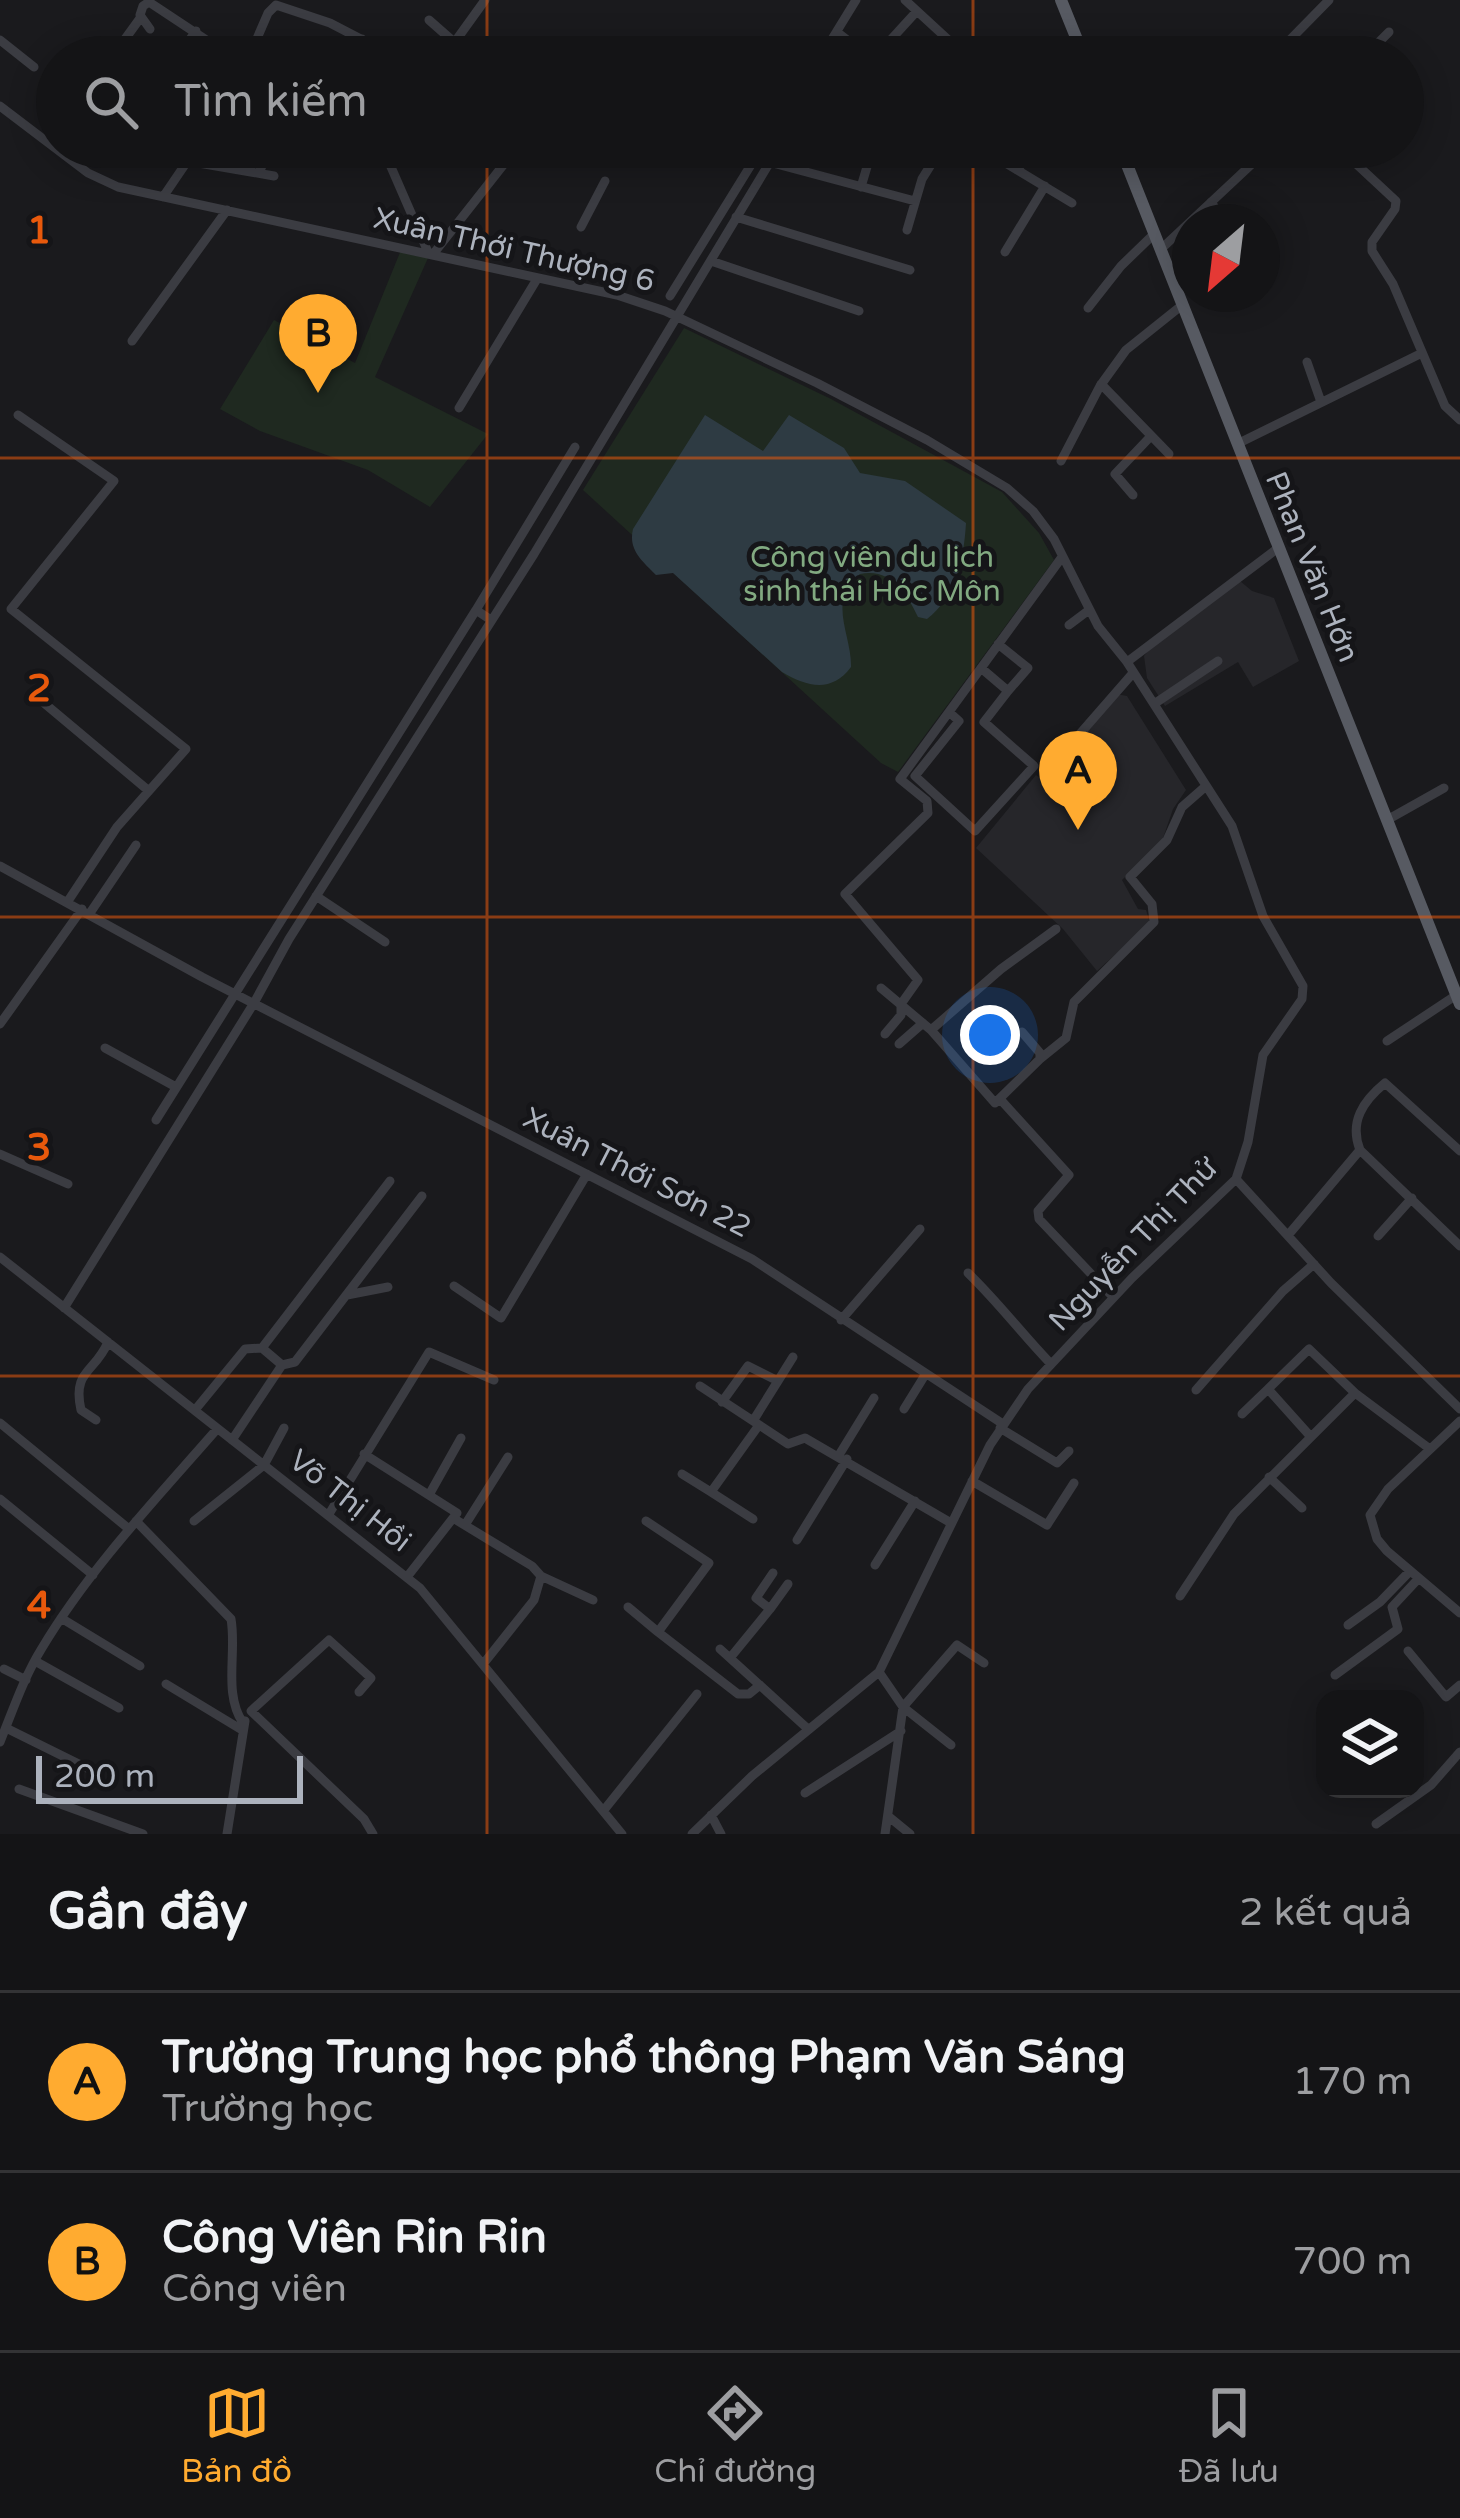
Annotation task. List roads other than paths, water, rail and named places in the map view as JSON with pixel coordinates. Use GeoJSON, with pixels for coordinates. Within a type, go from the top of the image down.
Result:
{"type":"FeatureCollection","features":[{"type":"Feature","properties":{"kind":"main road"},"geometry":{"type":"LineString","coordinates":[[1061,0],[1076,36]]}},
{"type":"Feature","properties":{"kind":"main road","name":"Phan Văn Hớn"},"geometry":{"type":"LineString","coordinates":[[1128,168],[1172,282]]}},
{"type":"Feature","properties":{"kind":"main road","name":"Phan Văn Hớn"},"geometry":{"type":"LineString","coordinates":[[1183,312],[1459,997]]}},
{"type":"Feature","properties":{"kind":"street"},"geometry":{"type":"LineString","coordinates":[[458,36],[485,0]]}},
{"type":"Feature","properties":{"kind":"street"},"geometry":{"type":"LineString","coordinates":[[834,36],[856,0]]}},
{"type":"Feature","properties":{"kind":"street"},"geometry":{"type":"LineString","coordinates":[[905,0],[945,36]]}},
{"type":"Feature","properties":{"kind":"street"},"geometry":{"type":"LineString","coordinates":[[1294,36],[1329,0]]}},
{"type":"Feature","properties":{"kind":"street"},"geometry":{"type":"LineString","coordinates":[[127,36],[141,17],[142,6],[149,2],[202,36]]}},
{"type":"Feature","properties":{"kind":"street"},"geometry":{"type":"LineString","coordinates":[[258,36],[276,5],[356,36]]}},
{"type":"Feature","properties":{"kind":"street"},"geometry":{"type":"LineString","coordinates":[[893,36],[917,11]]}},
{"type":"Feature","properties":{"kind":"street"},"geometry":{"type":"LineString","coordinates":[[141,17],[150,29]]}},
{"type":"Feature","properties":{"kind":"street"},"geometry":{"type":"LineString","coordinates":[[429,20],[447,36]]}},
{"type":"Feature","properties":{"kind":"street"},"geometry":{"type":"LineString","coordinates":[[193,36],[196,32]]}},
{"type":"Feature","properties":{"kind":"street"},"geometry":{"type":"LineString","coordinates":[[837,32],[842,36]]}},
{"type":"Feature","properties":{"kind":"street"},"geometry":{"type":"LineString","coordinates":[[1385,36],[1389,32]]}},
{"type":"Feature","properties":{"kind":"street"},"geometry":{"type":"LineString","coordinates":[[0,40],[34,67]]}},
{"type":"Feature","properties":{"kind":"street","name":"Xuân Thới Thượng 6"},"geometry":{"type":"LineString","coordinates":[[1,110],[36,135]]}},
{"type":"Feature","properties":{"kind":"street","name":"Xuân Thới Thượng 6"},"geometry":{"type":"LineString","coordinates":[[83,168],[101,181],[163,197],[617,295],[677,317],[835,393],[1007,488],[1033,511],[1089,610],[1127,662]]}},
{"type":"Feature","properties":{"kind":"street"},"geometry":{"type":"LineString","coordinates":[[163,197],[182,168]]}},
{"type":"Feature","properties":{"kind":"street"},"geometry":{"type":"LineString","coordinates":[[230,168],[274,176]]}},
{"type":"Feature","properties":{"kind":"street"},"geometry":{"type":"LineString","coordinates":[[260,173],[262,168]]}},
{"type":"Feature","properties":{"kind":"street"},"geometry":{"type":"LineString","coordinates":[[392,168],[431,253],[501,168]]}},
{"type":"Feature","properties":{"kind":"street"},"geometry":{"type":"LineString","coordinates":[[670,296],[749,168]]}},
{"type":"Feature","properties":{"kind":"street"},"geometry":{"type":"LineString","coordinates":[[64,1308],[766,168]]}},
{"type":"Feature","properties":{"kind":"street"},"geometry":{"type":"LineString","coordinates":[[788,168],[915,201]]}},
{"type":"Feature","properties":{"kind":"street"},"geometry":{"type":"LineString","coordinates":[[861,187],[867,168]]}},
{"type":"Feature","properties":{"kind":"street"},"geometry":{"type":"LineString","coordinates":[[907,230],[929,168]]}},
{"type":"Feature","properties":{"kind":"street"},"geometry":{"type":"LineString","coordinates":[[1015,168],[1072,203]]}},
{"type":"Feature","properties":{"kind":"street"},"geometry":{"type":"LineString","coordinates":[[1160,250],[1247,168]]}},
{"type":"Feature","properties":{"kind":"street"},"geometry":{"type":"LineString","coordinates":[[1361,168],[1396,201],[1372,242],[1372,251],[1393,284],[1456,417]]}},
{"type":"Feature","properties":{"kind":"street"},"geometry":{"type":"LineString","coordinates":[[581,227],[605,181]]}},
{"type":"Feature","properties":{"kind":"street"},"geometry":{"type":"LineString","coordinates":[[1005,252],[1045,186]]}},
{"type":"Feature","properties":{"kind":"street"},"geometry":{"type":"LineString","coordinates":[[132,340],[227,210]]}},
{"type":"Feature","properties":{"kind":"street"},"geometry":{"type":"LineString","coordinates":[[736,217],[910,270]]}},
{"type":"Feature","properties":{"kind":"street"},"geometry":{"type":"LineString","coordinates":[[1088,308],[1154,234]]}},
{"type":"Feature","properties":{"kind":"street"},"geometry":{"type":"LineString","coordinates":[[711,261],[859,311]]}},
{"type":"Feature","properties":{"kind":"street"},"geometry":{"type":"LineString","coordinates":[[459,408],[537,279]]}},
{"type":"Feature","properties":{"kind":"street"},"geometry":{"type":"LineString","coordinates":[[1061,461],[1126,350],[1174,312]]}},
{"type":"Feature","properties":{"kind":"street"},"geometry":{"type":"LineString","coordinates":[[1237,444],[1422,352]]}},
{"type":"Feature","properties":{"kind":"street"},"geometry":{"type":"LineString","coordinates":[[1307,362],[1321,402]]}},
{"type":"Feature","properties":{"kind":"street"},"geometry":{"type":"LineString","coordinates":[[1102,385],[1169,454]]}},
{"type":"Feature","properties":{"kind":"street"},"geometry":{"type":"LineString","coordinates":[[1456,417],[1460,402]]}},
{"type":"Feature","properties":{"kind":"street"},"geometry":{"type":"LineString","coordinates":[[0,620],[114,481],[18,415]]}},
{"type":"Feature","properties":{"kind":"street"},"geometry":{"type":"LineString","coordinates":[[1133,495],[1115,474],[1151,436]]}},
{"type":"Feature","properties":{"kind":"street"},"geometry":{"type":"LineString","coordinates":[[156,1120],[575,447]]}},
{"type":"Feature","properties":{"kind":"street"},"geometry":{"type":"LineString","coordinates":[[1127,662],[1278,548]]}},
{"type":"Feature","properties":{"kind":"street"},"geometry":{"type":"LineString","coordinates":[[885,1034],[901,1015],[901,1004],[918,980],[845,894],[928,813],[927,801],[900,779],[1062,557]]}},
{"type":"Feature","properties":{"kind":"street"},"geometry":{"type":"LineString","coordinates":[[10,608],[186,749],[117,827],[68,901]]}},
{"type":"Feature","properties":{"kind":"street"},"geometry":{"type":"LineString","coordinates":[[476,610],[491,620]]}},
{"type":"Feature","properties":{"kind":"street"},"geometry":{"type":"LineString","coordinates":[[1070,625],[1089,610]]}},
{"type":"Feature","properties":{"kind":"street"},"geometry":{"type":"LineString","coordinates":[[949,712],[959,721],[915,776],[975,831],[1034,766],[984,722],[1028,668],[998,644]]}},
{"type":"Feature","properties":{"kind":"street"},"geometry":{"type":"LineString","coordinates":[[1154,704],[1218,661]]}},
{"type":"Feature","properties":{"kind":"street","name":"Nguyễn Thị Thử"},"geometry":{"type":"LineString","coordinates":[[692,1834],[879,1672],[1001,1426],[1113,1298],[1236,1179],[1248,1142],[1263,1055],[1303,991],[1263,916],[1238,839],[1127,662]]}},
{"type":"Feature","properties":{"kind":"street"},"geometry":{"type":"LineString","coordinates":[[981,668],[1007,691]]}},
{"type":"Feature","properties":{"kind":"street"},"geometry":{"type":"LineString","coordinates":[[1044,775],[1133,673]]}},
{"type":"Feature","properties":{"kind":"street"},"geometry":{"type":"LineString","coordinates":[[38,698],[149,791]]}},
{"type":"Feature","properties":{"kind":"street"},"geometry":{"type":"LineString","coordinates":[[881,988],[927,1026],[995,1103],[1066,1038],[1074,1001],[1154,922],[1152,904],[1130,877],[1167,840],[1182,807],[1206,786]]}},
{"type":"Feature","properties":{"kind":"street"},"geometry":{"type":"LineString","coordinates":[[1387,820],[1444,788]]}},
{"type":"Feature","properties":{"kind":"street"},"geometry":{"type":"LineString","coordinates":[[0,1024],[136,844]]}},
{"type":"Feature","properties":{"kind":"street","name":"Xuân Thới Sơn 22"},"geometry":{"type":"LineString","coordinates":[[0,866],[234,993],[752,1259],[1057,1463],[1070,1451]]}},
{"type":"Feature","properties":{"kind":"street"},"geometry":{"type":"LineString","coordinates":[[316,896],[385,942]]}},
{"type":"Feature","properties":{"kind":"street"},"geometry":{"type":"LineString","coordinates":[[899,1044],[1056,929]]}},
{"type":"Feature","properties":{"kind":"street"},"geometry":{"type":"LineString","coordinates":[[1387,1041],[1459,997]]}},
{"type":"Feature","properties":{"kind":"street"},"geometry":{"type":"LineString","coordinates":[[1022,1032],[1040,1059]]}},
{"type":"Feature","properties":{"kind":"street"},"geometry":{"type":"LineString","coordinates":[[105,1048],[176,1088]]}},
{"type":"Feature","properties":{"kind":"street"},"geometry":{"type":"LineString","coordinates":[[1460,1151],[1385,1083],[1360,1110],[1354,1136],[1360,1150],[1460,1246]]}},
{"type":"Feature","properties":{"kind":"street"},"geometry":{"type":"LineString","coordinates":[[1000,1099],[1069,1175],[1038,1211],[1039,1219],[1113,1298]]}},
{"type":"Feature","properties":{"kind":"street"},"geometry":{"type":"LineString","coordinates":[[1288,1234],[1360,1150]]}},
{"type":"Feature","properties":{"kind":"street"},"geometry":{"type":"LineString","coordinates":[[0,1154],[68,1184]]}},
{"type":"Feature","properties":{"kind":"street"},"geometry":{"type":"LineString","coordinates":[[454,1286],[501,1318],[587,1174]]}},
{"type":"Feature","properties":{"kind":"street"},"geometry":{"type":"LineString","coordinates":[[1236,1179],[1314,1264],[1460,1408]]}},
{"type":"Feature","properties":{"kind":"street"},"geometry":{"type":"LineString","coordinates":[[262,1348],[390,1180]]}},
{"type":"Feature","properties":{"kind":"street"},"geometry":{"type":"LineString","coordinates":[[232,1440],[282,1365],[295,1362],[422,1196]]}},
{"type":"Feature","properties":{"kind":"street"},"geometry":{"type":"LineString","coordinates":[[1378,1236],[1412,1198]]}},
{"type":"Feature","properties":{"kind":"street"},"geometry":{"type":"LineString","coordinates":[[841,1320],[920,1229]]}},
{"type":"Feature","properties":{"kind":"street","name":"Võ Thị Hồi"},"geometry":{"type":"LineString","coordinates":[[0,1257],[407,1576],[622,1834]]}},
{"type":"Feature","properties":{"kind":"street"},"geometry":{"type":"LineString","coordinates":[[1196,1390],[1314,1264]]}},
{"type":"Feature","properties":{"kind":"street"},"geometry":{"type":"LineString","coordinates":[[968,1273],[1018,1322],[1051,1364]]}},
{"type":"Feature","properties":{"kind":"street"},"geometry":{"type":"LineString","coordinates":[[347,1295],[388,1286]]}},
{"type":"Feature","properties":{"kind":"street"},"geometry":{"type":"LineString","coordinates":[[96,1420],[81,1410],[76,1390],[108,1342]]}},
{"type":"Feature","properties":{"kind":"street"},"geometry":{"type":"LineString","coordinates":[[195,1410],[245,1349],[262,1348],[282,1365]]}},
{"type":"Feature","properties":{"kind":"street"},"geometry":{"type":"LineString","coordinates":[[1242,1414],[1309,1349],[1355,1393],[1430,1449]]}},
{"type":"Feature","properties":{"kind":"street"},"geometry":{"type":"LineString","coordinates":[[329,1514],[429,1352],[494,1380]]}},
{"type":"Feature","properties":{"kind":"street"},"geometry":{"type":"LineString","coordinates":[[711,1492],[793,1358]]}},
{"type":"Feature","properties":{"kind":"street"},"geometry":{"type":"LineString","coordinates":[[722,1402],[748,1366],[778,1381]]}},
{"type":"Feature","properties":{"kind":"street"},"geometry":{"type":"LineString","coordinates":[[904,1409],[925,1375]]}},
{"type":"Feature","properties":{"kind":"street"},"geometry":{"type":"LineString","coordinates":[[700,1386],[788,1444],[805,1438],[950,1522]]}},
{"type":"Feature","properties":{"kind":"street"},"geometry":{"type":"LineString","coordinates":[[1268,1389],[1311,1437]]}},
{"type":"Feature","properties":{"kind":"street"},"geometry":{"type":"LineString","coordinates":[[1180,1596],[1234,1514],[1355,1393]]}},
{"type":"Feature","properties":{"kind":"street"},"geometry":{"type":"LineString","coordinates":[[797,1540],[874,1398]]}},
{"type":"Feature","properties":{"kind":"street"},"geometry":{"type":"LineString","coordinates":[[1460,1421],[1370,1509],[1376,1539],[1460,1613]]}},
{"type":"Feature","properties":{"kind":"street"},"geometry":{"type":"LineString","coordinates":[[0,1423],[133,1525],[231,1619],[232,1690],[243,1727]]}},
{"type":"Feature","properties":{"kind":"street"},"geometry":{"type":"LineString","coordinates":[[194,1521],[264,1465],[284,1428]]}},
{"type":"Feature","properties":{"kind":"street"},"geometry":{"type":"LineString","coordinates":[[0,1742],[6,1728],[5,1710],[62,1618],[133,1525],[217,1429]]}},
{"type":"Feature","properties":{"kind":"street"},"geometry":{"type":"LineString","coordinates":[[429,1495],[461,1438]]}},
{"type":"Feature","properties":{"kind":"street"},"geometry":{"type":"LineString","coordinates":[[364,1454],[457,1513],[407,1576]]}},
{"type":"Feature","properties":{"kind":"street"},"geometry":{"type":"LineString","coordinates":[[465,1525],[508,1457]]}},
{"type":"Feature","properties":{"kind":"street"},"geometry":{"type":"LineString","coordinates":[[682,1474],[752,1519]]}},
{"type":"Feature","properties":{"kind":"street"},"geometry":{"type":"LineString","coordinates":[[1268,1477],[1302,1508]]}},
{"type":"Feature","properties":{"kind":"street"},"geometry":{"type":"LineString","coordinates":[[972,1481],[1046,1525],[1074,1483]]}},
{"type":"Feature","properties":{"kind":"street"},"geometry":{"type":"LineString","coordinates":[[0,1499],[93,1575]]}},
{"type":"Feature","properties":{"kind":"street"},"geometry":{"type":"LineString","coordinates":[[875,1565],[915,1501]]}},
{"type":"Feature","properties":{"kind":"street"},"geometry":{"type":"LineString","coordinates":[[453,1518],[541,1576],[592,1600]]}},
{"type":"Feature","properties":{"kind":"street"},"geometry":{"type":"LineString","coordinates":[[646,1521],[709,1563],[658,1632]]}},
{"type":"Feature","properties":{"kind":"street"},"geometry":{"type":"LineString","coordinates":[[770,1609],[756,1598],[773,1573]]}},
{"type":"Feature","properties":{"kind":"street"},"geometry":{"type":"LineString","coordinates":[[1348,1625],[1414,1574]]}},
{"type":"Feature","properties":{"kind":"street"},"geometry":{"type":"LineString","coordinates":[[1335,1675],[1398,1629],[1392,1607],[1414,1574]]}},
{"type":"Feature","properties":{"kind":"street"},"geometry":{"type":"LineString","coordinates":[[484,1663],[534,1600],[541,1576]]}},
{"type":"Feature","properties":{"kind":"street"},"geometry":{"type":"LineString","coordinates":[[730,1658],[788,1584]]}},
{"type":"Feature","properties":{"kind":"street"},"geometry":{"type":"LineString","coordinates":[[628,1606],[738,1694],[749,1694],[760,1685]]}},
{"type":"Feature","properties":{"kind":"street"},"geometry":{"type":"LineString","coordinates":[[62,1618],[140,1666]]}},
{"type":"Feature","properties":{"kind":"street"},"geometry":{"type":"LineString","coordinates":[[227,1834],[243,1727],[251,1711],[328,1640],[371,1678],[359,1692]]}},
{"type":"Feature","properties":{"kind":"street"},"geometry":{"type":"LineString","coordinates":[[885,1834],[903,1706],[957,1645],[984,1663]]}},
{"type":"Feature","properties":{"kind":"street"},"geometry":{"type":"LineString","coordinates":[[720,1649],[808,1729]]}},
{"type":"Feature","properties":{"kind":"street"},"geometry":{"type":"LineString","coordinates":[[1408,1651],[1446,1697],[1460,1684]]}},
{"type":"Feature","properties":{"kind":"street"},"geometry":{"type":"LineString","coordinates":[[35,1661],[119,1708]]}},
{"type":"Feature","properties":{"kind":"street"},"geometry":{"type":"LineString","coordinates":[[4,1670],[26,1680]]}},
{"type":"Feature","properties":{"kind":"street"},"geometry":{"type":"LineString","coordinates":[[879,1672],[903,1706],[951,1745]]}},
{"type":"Feature","properties":{"kind":"street"},"geometry":{"type":"LineString","coordinates":[[166,1684],[243,1727]]}},
{"type":"Feature","properties":{"kind":"street"},"geometry":{"type":"LineString","coordinates":[[604,1810],[697,1694]]}},
{"type":"Feature","properties":{"kind":"street"},"geometry":{"type":"LineString","coordinates":[[251,1711],[364,1819],[373,1834]]}},
{"type":"Feature","properties":{"kind":"street"},"geometry":{"type":"LineString","coordinates":[[6,1728],[93,1771]]}},
{"type":"Feature","properties":{"kind":"street"},"geometry":{"type":"LineString","coordinates":[[805,1793],[901,1730]]}},
{"type":"Feature","properties":{"kind":"street"},"geometry":{"type":"LineString","coordinates":[[1376,1824],[1431,1785],[1458,1758]]}},
{"type":"Feature","properties":{"kind":"street"},"geometry":{"type":"LineString","coordinates":[[20,1789],[143,1834]]}},
{"type":"Feature","properties":{"kind":"street"},"geometry":{"type":"LineString","coordinates":[[711,1815],[721,1834]]}},
{"type":"Feature","properties":{"kind":"street"},"geometry":{"type":"LineString","coordinates":[[888,1816],[910,1834]]}},
{"type":"Feature","properties":{"kind":"place","name":"Công Viên Rin Rin"},"geometry":{"type":"Point","coordinates":[318,393]}},
{"type":"Feature","properties":{"kind":"place","name":"Trường Trung học phổ thông Phạm Văn Sáng"},"geometry":{"type":"Point","coordinates":[1078,830]}},
{"type":"Feature","properties":{"kind":"park label","name":"Công viên du lịch sinh thái Hóc Môn"},"geometry":{"type":"Point","coordinates":[872,574]}}]}
